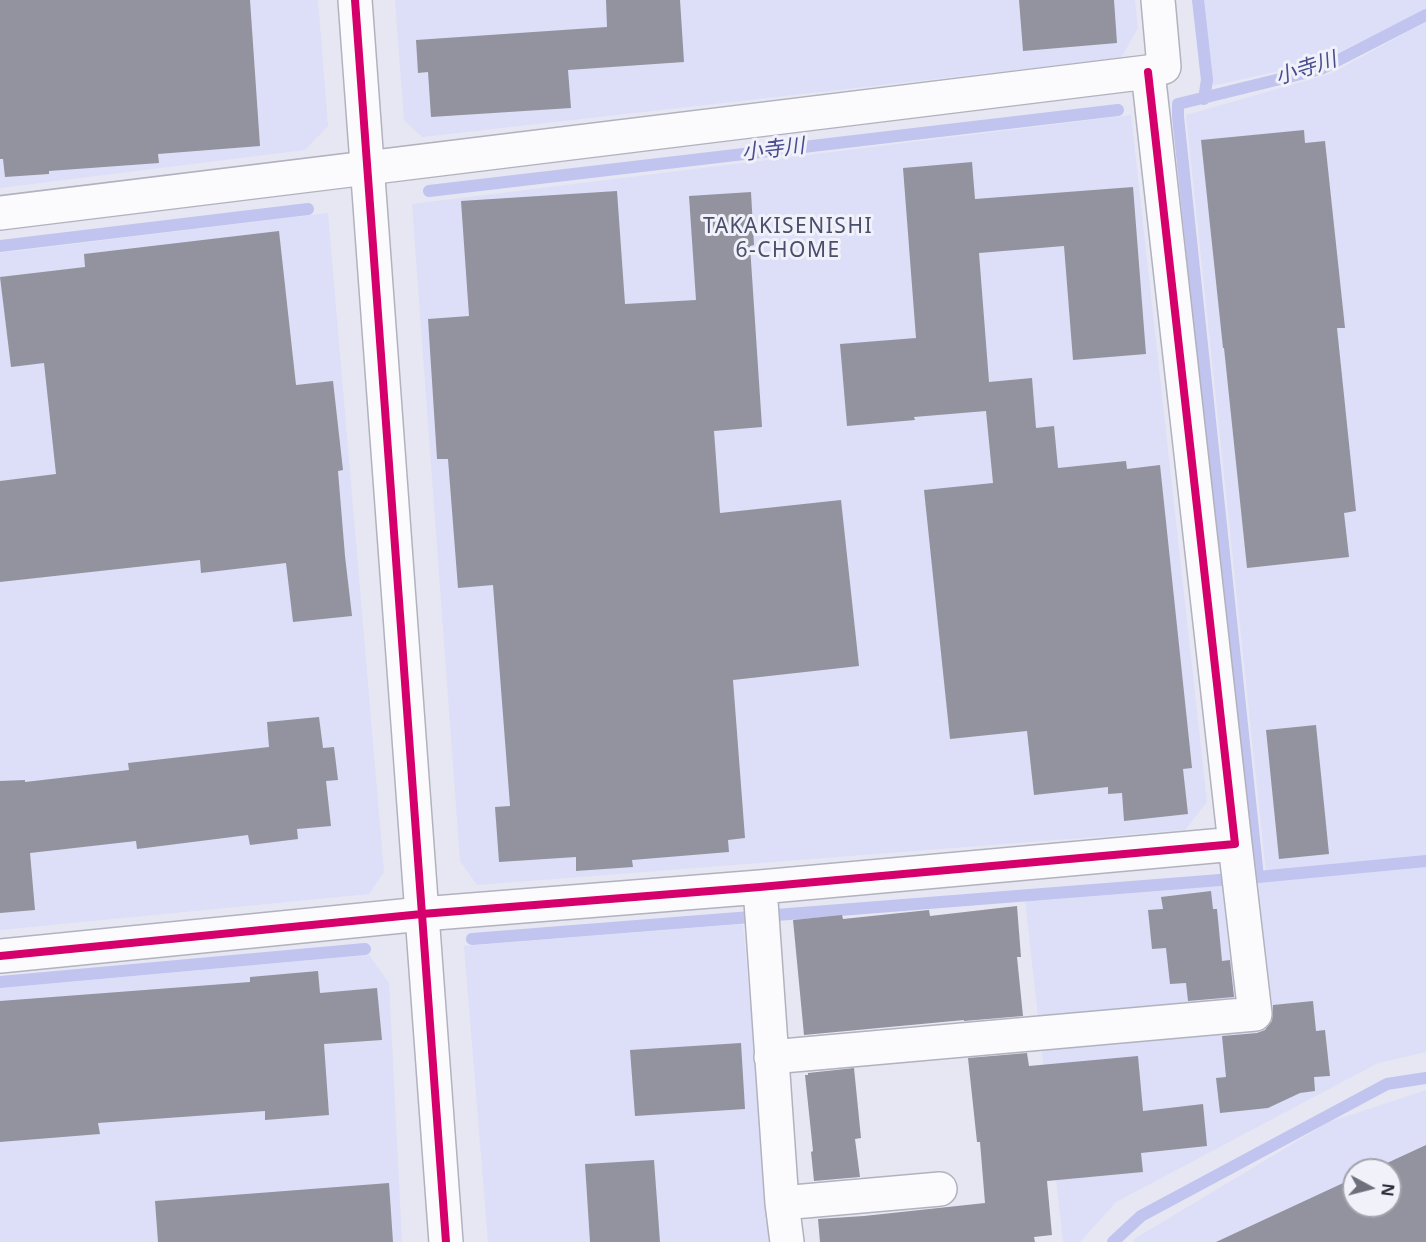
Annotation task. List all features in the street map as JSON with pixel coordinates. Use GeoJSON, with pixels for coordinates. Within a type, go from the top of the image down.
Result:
{"type":"FeatureCollection","features":[{"type":"Feature","properties":{"kind":"street"},"geometry":{"type":"LineString","coordinates":[[355,0],[446,1242]]}},
{"type":"Feature","properties":{"kind":"street"},"geometry":{"type":"LineString","coordinates":[[0,213],[1148,72],[1164,67],[1158,0]]}},
{"type":"Feature","properties":{"kind":"street"},"geometry":{"type":"LineString","coordinates":[[771,1057],[1254,1014],[1148,72]]}},
{"type":"Feature","properties":{"kind":"street"},"geometry":{"type":"LineString","coordinates":[[0,956],[422,914],[762,906],[1238,866]]}},
{"type":"Feature","properties":{"kind":"street"},"geometry":{"type":"LineString","coordinates":[[762,906],[771,1057],[787,1242]]}},
{"type":"Feature","properties":{"kind":"street"},"geometry":{"type":"LineString","coordinates":[[782,1203],[940,1189]]}},
{"type":"Feature","properties":{"kind":"shaded area"},"geometry":{"type":"Polygon","coordinates":[[[0,0],[318,0],[328,126],[305,150],[0,188],[0,0]]]}},
{"type":"Feature","properties":{"kind":"shaded area"},"geometry":{"type":"Polygon","coordinates":[[[395,0],[1135,0],[1138,28],[1121,58],[422,137],[404,120],[395,0]]]}},
{"type":"Feature","properties":{"kind":"shaded area"},"geometry":{"type":"Polygon","coordinates":[[[1203,0],[1426,0],[1426,9],[1319,62],[1212,86],[1203,0]]]}},
{"type":"Feature","properties":{"kind":"shaded area"},"geometry":{"type":"Polygon","coordinates":[[[1426,22],[1426,1052],[1378,1063],[1116,1202],[1080,1242],[1063,1242],[1024,891],[1266,873],[1186,115],[1330,74],[1426,22]]]}},
{"type":"Feature","properties":{"kind":"shaded area"},"geometry":{"type":"Polygon","coordinates":[[[1131,115],[1207,802],[1185,830],[477,885],[460,861],[412,204],[1131,115]]]}},
{"type":"Feature","properties":{"kind":"shaded area"},"geometry":{"type":"Polygon","coordinates":[[[328,213],[384,872],[369,894],[0,930],[0,253],[328,213]]]}},
{"type":"Feature","properties":{"kind":"shaded area"},"geometry":{"type":"Polygon","coordinates":[[[743,924],[771,1242],[488,1242],[464,946],[743,924]]]}},
{"type":"Feature","properties":{"kind":"shaded area"},"geometry":{"type":"Polygon","coordinates":[[[369,955],[389,983],[402,1242],[0,1242],[0,988],[369,955]]]}},
{"type":"Feature","properties":{"kind":"shaded area"},"geometry":{"type":"Polygon","coordinates":[[[1426,1090],[1426,1242],[1132,1242],[1329,1122],[1426,1090]]]}},
{"type":"Feature","properties":{"kind":"building"},"geometry":{"type":"Polygon","coordinates":[[[0,0],[250,0],[260,146],[158,154],[159,163],[49,171],[49,174],[5,177],[3,159],[0,159],[0,0]]]}},
{"type":"Feature","properties":{"kind":"building"},"geometry":{"type":"Polygon","coordinates":[[[606,0],[680,0],[684,62],[568,70],[571,108],[431,117],[428,72],[418,73],[416,40],[607,27],[606,0]]]}},
{"type":"Feature","properties":{"kind":"building"},"geometry":{"type":"Polygon","coordinates":[[[1019,0],[1114,0],[1117,43],[1023,51],[1019,0]]]}},
{"type":"Feature","properties":{"kind":"building"},"geometry":{"type":"Polygon","coordinates":[[[1304,130],[1305,143],[1325,141],[1345,328],[1337,328],[1356,511],[1344,513],[1349,557],[1247,568],[1201,140],[1304,130]]]}},
{"type":"Feature","properties":{"kind":"building"},"geometry":{"type":"Polygon","coordinates":[[[972,162],[975,199],[1133,187],[1146,354],[1073,360],[1064,246],[979,253],[989,382],[1032,378],[1036,428],[1054,426],[1058,468],[1126,461],[1127,469],[1160,465],[1192,768],[1183,769],[1188,814],[1124,821],[1122,793],[1108,794],[1108,787],[1034,795],[1027,731],[950,739],[924,490],[993,483],[986,411],[847,426],[840,344],[916,338],[903,168],[972,162]]]}},
{"type":"Feature","properties":{"kind":"building"},"geometry":{"type":"Polygon","coordinates":[[[617,191],[625,304],[696,300],[689,196],[751,192],[754,245],[750,246],[762,427],[714,431],[720,513],[841,500],[859,666],[733,680],[745,838],[728,840],[729,852],[632,860],[633,867],[576,871],[576,857],[499,862],[495,807],[510,806],[493,585],[458,588],[448,459],[437,459],[428,319],[469,316],[461,201],[617,191]]]}},
{"type":"Feature","properties":{"kind":"building"},"geometry":{"type":"Polygon","coordinates":[[[279,231],[296,385],[333,381],[343,470],[338,471],[352,616],[293,622],[286,563],[201,573],[200,560],[0,582],[0,481],[56,474],[44,363],[11,367],[0,277],[85,267],[84,254],[279,231]]]}},
{"type":"Feature","properties":{"kind":"building"},"geometry":{"type":"Polygon","coordinates":[[[319,717],[323,748],[334,747],[338,780],[326,781],[331,826],[297,829],[298,839],[250,845],[248,835],[137,849],[136,841],[30,853],[35,910],[0,913],[0,781],[25,780],[25,782],[129,770],[128,763],[269,747],[267,722],[319,717]]]}},
{"type":"Feature","properties":{"kind":"building"},"geometry":{"type":"Polygon","coordinates":[[[1316,725],[1329,854],[1279,859],[1266,730],[1316,725]]]}},
{"type":"Feature","properties":{"kind":"building"},"geometry":{"type":"Polygon","coordinates":[[[1211,891],[1213,909],[1217,909],[1222,961],[1230,960],[1234,997],[1188,1001],[1186,983],[1170,984],[1166,948],[1152,949],[1148,910],[1163,909],[1161,897],[1211,891]]]}},
{"type":"Feature","properties":{"kind":"building"},"geometry":{"type":"Polygon","coordinates":[[[1017,906],[1021,957],[1017,957],[1023,1016],[804,1035],[793,920],[842,915],[843,919],[929,910],[930,916],[1017,906]]]}},
{"type":"Feature","properties":{"kind":"building"},"geometry":{"type":"Polygon","coordinates":[[[318,971],[320,993],[377,988],[382,1040],[324,1044],[329,1115],[265,1120],[265,1111],[98,1123],[100,1134],[0,1142],[0,1001],[250,982],[250,977],[318,971]]]}},
{"type":"Feature","properties":{"kind":"building"},"geometry":{"type":"Polygon","coordinates":[[[1313,1001],[1316,1031],[1325,1030],[1330,1076],[1314,1077],[1315,1091],[1300,1093],[1268,1108],[1220,1113],[1216,1078],[1226,1077],[1222,1036],[1257,1033],[1265,1030],[1272,1021],[1273,1005],[1313,1001]]]}},
{"type":"Feature","properties":{"kind":"building"},"geometry":{"type":"Polygon","coordinates":[[[741,1043],[745,1109],[635,1116],[630,1050],[741,1043]]]}},
{"type":"Feature","properties":{"kind":"building"},"geometry":{"type":"Polygon","coordinates":[[[1027,1053],[1029,1066],[1138,1056],[1143,1111],[1203,1104],[1207,1146],[1141,1153],[1143,1172],[1047,1181],[1052,1235],[1034,1237],[1035,1242],[820,1242],[818,1219],[985,1203],[980,1142],[977,1142],[968,1058],[1027,1053]]]}},
{"type":"Feature","properties":{"kind":"building"},"geometry":{"type":"Polygon","coordinates":[[[854,1068],[861,1138],[855,1139],[860,1177],[814,1181],[805,1075],[854,1068]]]}},
{"type":"Feature","properties":{"kind":"building"},"geometry":{"type":"Polygon","coordinates":[[[1426,1145],[1426,1242],[1216,1242],[1342,1184],[1342,1218],[1402,1218],[1402,1158],[1398,1158],[1426,1145]]]}},
{"type":"Feature","properties":{"kind":"building"},"geometry":{"type":"Polygon","coordinates":[[[654,1160],[660,1242],[590,1242],[585,1164],[654,1160]]]}},
{"type":"Feature","properties":{"kind":"building"},"geometry":{"type":"Polygon","coordinates":[[[389,1183],[393,1242],[158,1242],[155,1201],[389,1183]]]}},
{"type":"Feature","properties":{"kind":"waterway"},"geometry":{"type":"LineString","coordinates":[[1198,0],[1207,80],[1204,99]]}},
{"type":"Feature","properties":{"kind":"waterway"},"geometry":{"type":"LineString","coordinates":[[1258,877],[1178,104],[1321,69],[1426,15]]}},
{"type":"Feature","properties":{"kind":"waterway","name":"小寺川"},"geometry":{"type":"LineString","coordinates":[[429,191],[1118,110]]}},
{"type":"Feature","properties":{"kind":"waterway"},"geometry":{"type":"LineString","coordinates":[[0,246],[308,209]]}},
{"type":"Feature","properties":{"kind":"waterway"},"geometry":{"type":"LineString","coordinates":[[472,939],[1258,877],[1426,861]]}},
{"type":"Feature","properties":{"kind":"waterway"},"geometry":{"type":"LineString","coordinates":[[0,982],[365,949]]}},
{"type":"Feature","properties":{"kind":"waterway"},"geometry":{"type":"LineString","coordinates":[[1113,1242],[1141,1216],[1387,1084],[1426,1078]]}},
{"type":"Feature","properties":{"kind":"cycle path"},"geometry":{"type":"LineString","coordinates":[[355,0],[446,1242]]}},
{"type":"Feature","properties":{"kind":"cycle path"},"geometry":{"type":"LineString","coordinates":[[0,956],[422,914],[760,887],[1235,844],[1148,72]]}},
{"type":"Feature","properties":{"kind":"district","name":"TAKAKISENISHI 6-CHOME"},"geometry":{"type":"Point","coordinates":[788,239]}}]}
